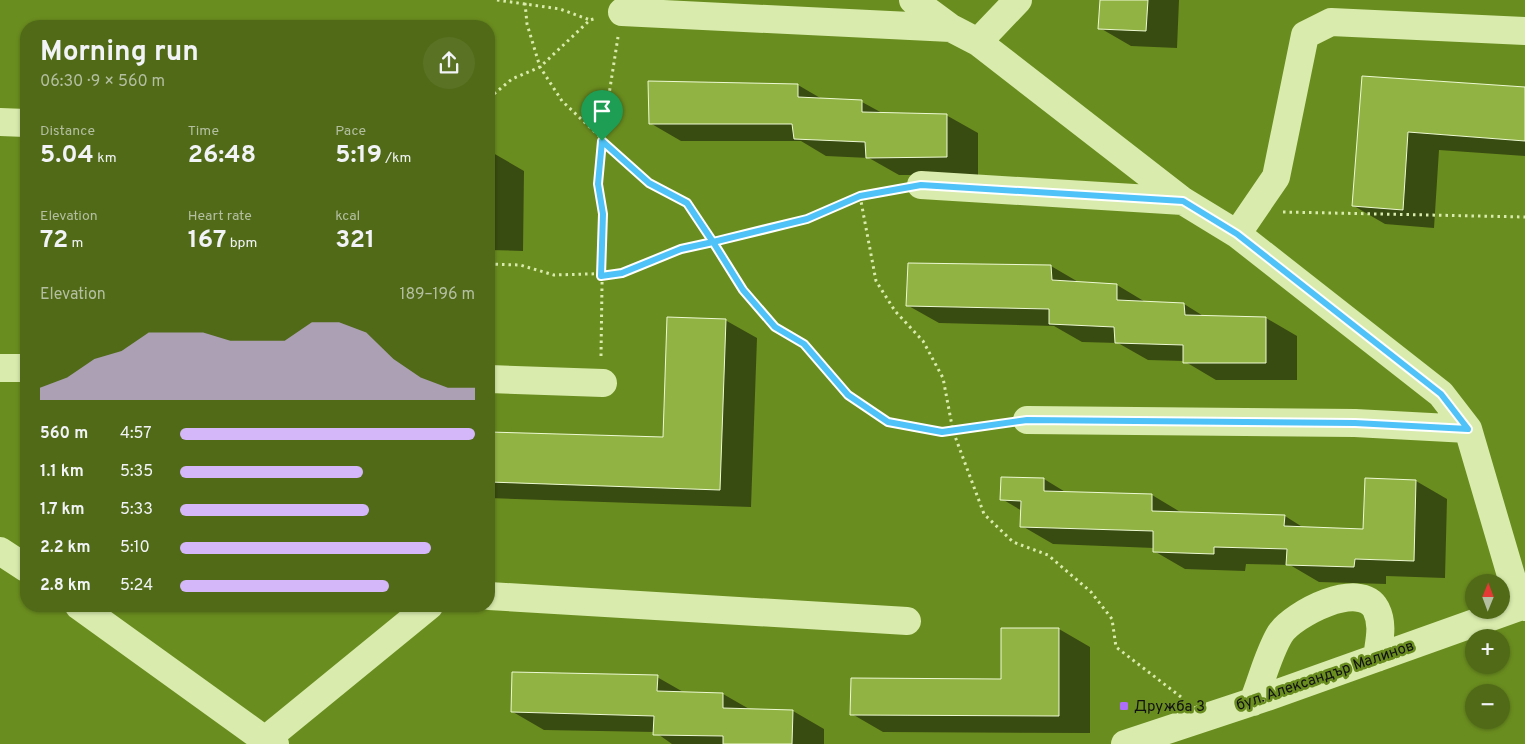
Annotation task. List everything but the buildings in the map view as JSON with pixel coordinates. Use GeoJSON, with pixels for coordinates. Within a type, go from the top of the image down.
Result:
{"type":"FeatureCollection","features":[{"type":"Feature","properties":{"kind":"street"},"geometry":{"type":"LineString","coordinates":[[913,0],[951,28],[978,42],[1183,201],[1237,234],[1441,394],[1468,429],[1523,606]]}},
{"type":"Feature","properties":{"kind":"street"},"geometry":{"type":"LineString","coordinates":[[978,42],[1018,0]]}},
{"type":"Feature","properties":{"kind":"street"},"geometry":{"type":"LineString","coordinates":[[622,12],[951,28]]}},
{"type":"Feature","properties":{"kind":"street"},"geometry":{"type":"LineString","coordinates":[[1237,234],[1276,177],[1305,35],[1331,22],[1525,31]]}},
{"type":"Feature","properties":{"kind":"street"},"geometry":{"type":"LineString","coordinates":[[0,122],[20,123]]}},
{"type":"Feature","properties":{"kind":"street"},"geometry":{"type":"LineString","coordinates":[[921,185],[1183,201]]}},
{"type":"Feature","properties":{"kind":"street"},"geometry":{"type":"LineString","coordinates":[[0,368],[20,368]]}},
{"type":"Feature","properties":{"kind":"street"},"geometry":{"type":"LineString","coordinates":[[495,379],[603,383]]}},
{"type":"Feature","properties":{"kind":"street"},"geometry":{"type":"LineString","coordinates":[[1027,420],[1355,423],[1468,429]]}},
{"type":"Feature","properties":{"kind":"street"},"geometry":{"type":"LineString","coordinates":[[495,596],[907,621]]}},
{"type":"Feature","properties":{"kind":"street"},"geometry":{"type":"LineString","coordinates":[[1253,702],[1281,633],[1309,609],[1338,598],[1363,600],[1375,608],[1381,626],[1377,658]]}},
{"type":"Feature","properties":{"kind":"street","name":"бул. Александър Малинов"},"geometry":{"type":"LineString","coordinates":[[1125,744],[1253,702],[1523,606]]}},
{"type":"Feature","properties":{"kind":"street"},"geometry":{"type":"LineString","coordinates":[[87,612],[270,742],[422,612]]}},
{"type":"Feature","properties":{"kind":"path"},"geometry":{"type":"LineString","coordinates":[[497,0],[560,9],[590,20]]}},
{"type":"Feature","properties":{"kind":"path"},"geometry":{"type":"LineString","coordinates":[[525,3],[527,24],[540,67],[562,101],[602,141],[649,183],[687,203],[743,290],[775,327],[804,344],[848,395],[888,422],[942,432],[1027,420]]}},
{"type":"Feature","properties":{"kind":"path"},"geometry":{"type":"LineString","coordinates":[[495,93],[512,78],[540,67],[590,20],[622,12],[602,141],[598,184],[603,214],[599,336],[603,383]]}},
{"type":"Feature","properties":{"kind":"path"},"geometry":{"type":"LineString","coordinates":[[495,264],[520,265],[554,275],[601,276],[622,273],[681,249],[807,219],[860,196],[921,185]]}},
{"type":"Feature","properties":{"kind":"path"},"geometry":{"type":"LineString","coordinates":[[860,196],[876,281],[895,311],[923,341],[943,378],[953,430],[984,514],[1012,542],[1048,555],[1091,592],[1112,619],[1116,647],[1206,716]]}},
{"type":"Feature","properties":{"kind":"path"},"geometry":{"type":"LineString","coordinates":[[1252,211],[1525,217]]}},
{"type":"Feature","properties":{"kind":"path"},"geometry":{"type":"LineString","coordinates":[[16,561],[20,530]]}},
{"type":"Feature","properties":{"kind":"place","name":"Дружба 3"},"geometry":{"type":"Point","coordinates":[1124,706]}},
{"type":"Feature","properties":{"kind":"route"},"geometry":{"type":"LineString","coordinates":[[602,141],[598,184],[603,214],[601,276],[622,273],[681,249],[713,242],[743,290],[775,327],[804,344],[848,395],[888,422],[942,432],[1027,420],[1355,423],[1468,429],[1441,394],[1237,234],[1183,201],[921,185],[860,196],[807,219],[713,242],[687,203],[649,183],[602,141]]}}]}
